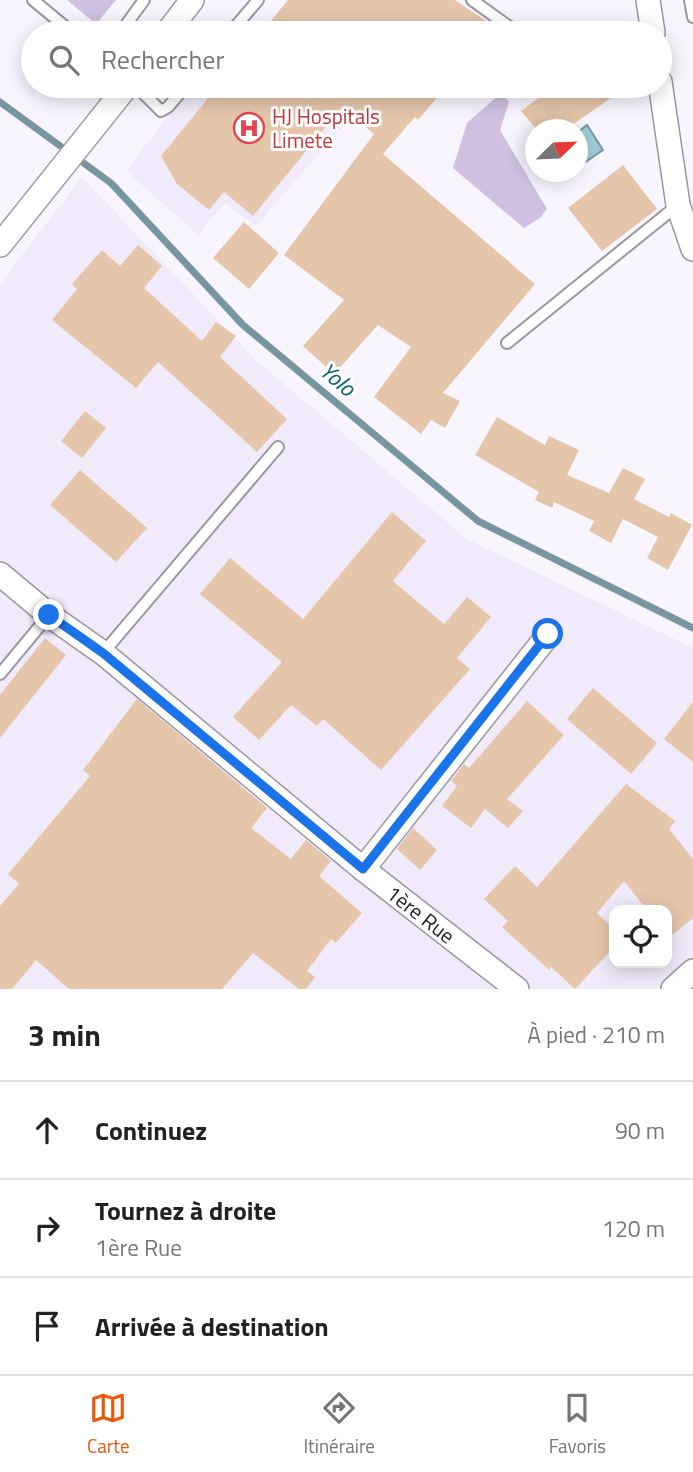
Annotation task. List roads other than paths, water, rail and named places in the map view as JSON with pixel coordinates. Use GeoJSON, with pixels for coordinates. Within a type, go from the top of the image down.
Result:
{"type":"FeatureCollection","features":[{"type":"Feature","properties":{"kind":"street"},"geometry":{"type":"LineString","coordinates":[[176,21],[192,0]]}},
{"type":"Feature","properties":{"kind":"street"},"geometry":{"type":"LineString","coordinates":[[648,0],[651,21]]}},
{"type":"Feature","properties":{"kind":"street"},"geometry":{"type":"LineString","coordinates":[[0,245],[121,98]]}},
{"type":"Feature","properties":{"kind":"street"},"geometry":{"type":"LineString","coordinates":[[662,98],[678,205],[693,249]]}},
{"type":"Feature","properties":{"kind":"street","name":"1ère Rue"},"geometry":{"type":"LineString","coordinates":[[0,574],[49,615],[103,653],[363,869],[517,989]]}},
{"type":"Feature","properties":{"kind":"street"},"geometry":{"type":"LineString","coordinates":[[363,869],[548,634]]}},
{"type":"Feature","properties":{"kind":"street"},"geometry":{"type":"LineString","coordinates":[[673,989],[693,971]]}},
{"type":"Feature","properties":{"kind":"lane"},"geometry":{"type":"LineString","coordinates":[[33,0],[58,21]]}},
{"type":"Feature","properties":{"kind":"lane"},"geometry":{"type":"LineString","coordinates":[[129,21],[144,0]]}},
{"type":"Feature","properties":{"kind":"lane"},"geometry":{"type":"LineString","coordinates":[[240,21],[258,0]]}},
{"type":"Feature","properties":{"kind":"lane"},"geometry":{"type":"LineString","coordinates":[[472,0],[501,21]]}},
{"type":"Feature","properties":{"kind":"lane"},"geometry":{"type":"LineString","coordinates":[[690,0],[693,17]]}},
{"type":"Feature","properties":{"kind":"lane"},"geometry":{"type":"LineString","coordinates":[[142,98],[161,111],[176,98]]}},
{"type":"Feature","properties":{"kind":"lane"},"geometry":{"type":"LineString","coordinates":[[507,343],[678,205]]}},
{"type":"Feature","properties":{"kind":"lane"},"geometry":{"type":"LineString","coordinates":[[103,653],[278,447]]}},
{"type":"Feature","properties":{"kind":"lane"},"geometry":{"type":"LineString","coordinates":[[0,674],[49,615]]}},
{"type":"Feature","properties":{"kind":"water"},"geometry":{"type":"Polygon","coordinates":[[[588,127],[603,150],[588,160],[588,127]]]}},
{"type":"Feature","properties":{"kind":"waterway","name":"Yolo"},"geometry":{"type":"LineString","coordinates":[[0,102],[111,183],[243,325],[478,521],[693,628]]}},
{"type":"Feature","properties":{"kind":"place","name":"HJ Hospitals Limete"},"geometry":{"type":"Point","coordinates":[249,128]}}]}
